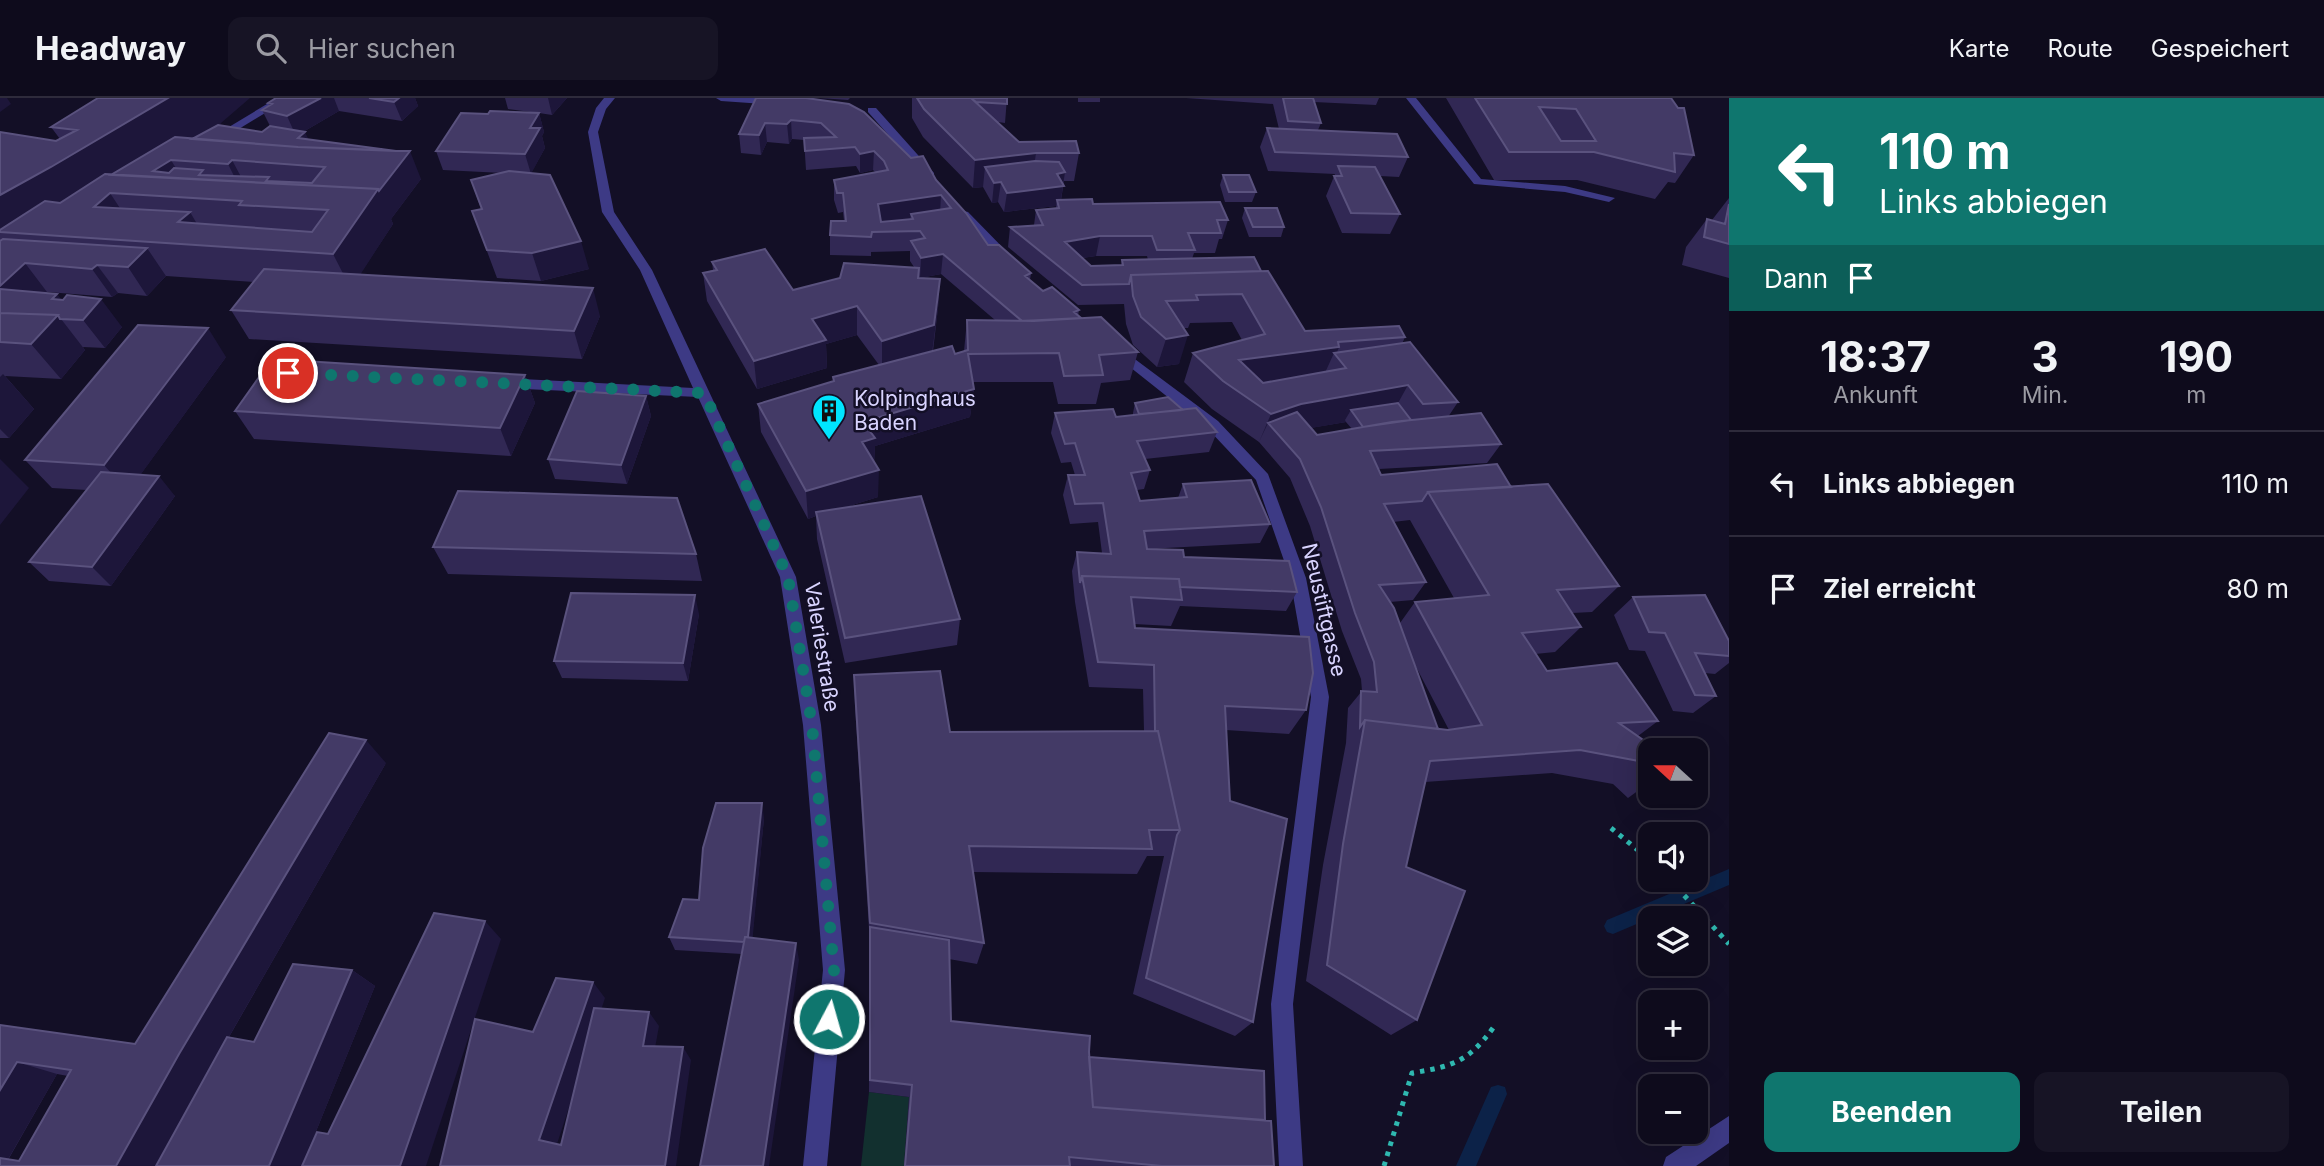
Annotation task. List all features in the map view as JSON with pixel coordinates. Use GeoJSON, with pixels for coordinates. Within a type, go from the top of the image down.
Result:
{"type":"FeatureCollection","features":[{"type":"Feature","properties":{"kind":"street"},"geometry":{"type":"LineString","coordinates":[[204,146],[285,98]]}},
{"type":"Feature","properties":{"kind":"street","name":"Valeriestraße"},"geometry":{"type":"LineString","coordinates":[[610,98],[601,108],[593,132],[608,212],[646,270],[788,577],[812,725],[834,970],[815,1166]]}},
{"type":"Feature","properties":{"kind":"street"},"geometry":{"type":"LineString","coordinates":[[721,98],[785,103]]}},
{"type":"Feature","properties":{"kind":"street"},"geometry":{"type":"LineString","coordinates":[[1411,98],[1478,182],[1565,188],[1609,198]]}},
{"type":"Feature","properties":{"kind":"street"},"geometry":{"type":"LineString","coordinates":[[870,108],[993,247],[1024,275]]}},
{"type":"Feature","properties":{"kind":"street","name":"Neustiftgasse"},"geometry":{"type":"LineString","coordinates":[[1108,342],[1213,425],[1263,478],[1298,578],[1320,697],[1282,1004],[1291,1166]]}},
{"type":"Feature","properties":{"kind":"street"},"geometry":{"type":"LineString","coordinates":[[496,383],[704,393]]}},
{"type":"Feature","properties":{"kind":"street"},"geometry":{"type":"LineString","coordinates":[[1675,1166],[1729,1128]]}},
{"type":"Feature","properties":{"kind":"path"},"geometry":{"type":"LineString","coordinates":[[1611,828],[1638,850]]}},
{"type":"Feature","properties":{"kind":"path"},"geometry":{"type":"LineString","coordinates":[[1681,892],[1729,944]]}},
{"type":"Feature","properties":{"kind":"path"},"geometry":{"type":"LineString","coordinates":[[1384,1166],[1412,1073],[1457,1065],[1474,1054],[1493,1028]]}},
{"type":"Feature","properties":{"kind":"green space"},"geometry":{"type":"Polygon","coordinates":[[[869,1092],[909,1097],[904,1166],[861,1166],[869,1092]]]}},
{"type":"Feature","properties":{"kind":"building"},"geometry":{"type":"Polygon","coordinates":[[[98,98],[168,98],[0,195],[0,132],[56,141],[77,130],[51,127],[98,98]]]}},
{"type":"Feature","properties":{"kind":"building"},"geometry":{"type":"Polygon","coordinates":[[[276,98],[321,98],[287,116],[262,110],[276,98]]]}},
{"type":"Feature","properties":{"kind":"building"},"geometry":{"type":"Polygon","coordinates":[[[369,98],[399,98],[394,102],[369,98]]]}},
{"type":"Feature","properties":{"kind":"building"},"geometry":{"type":"Polygon","coordinates":[[[756,98],[806,98],[849,104],[864,112],[911,158],[923,156],[936,180],[966,213],[988,245],[999,245],[1031,273],[1025,276],[1043,291],[1052,287],[1079,310],[1074,312],[1081,318],[1022,321],[943,254],[921,258],[911,241],[925,238],[920,231],[872,232],[871,237],[830,235],[831,221],[846,221],[843,193],[837,193],[834,180],[888,170],[884,161],[874,151],[860,154],[855,147],[805,151],[804,138],[836,137],[821,123],[791,120],[787,124],[765,123],[759,135],[739,134],[756,98]],[[941,195],[878,204],[881,222],[913,219],[911,214],[951,208],[941,195]]]}},
{"type":"Feature","properties":{"kind":"building"},"geometry":{"type":"Polygon","coordinates":[[[917,98],[971,98],[1019,142],[1076,141],[1079,153],[1036,153],[975,160],[924,109],[917,98]]]}},
{"type":"Feature","properties":{"kind":"building"},"geometry":{"type":"Polygon","coordinates":[[[971,98],[1007,98],[1007,104],[976,102],[971,98]]]}},
{"type":"Feature","properties":{"kind":"building"},"geometry":{"type":"Polygon","coordinates":[[[1283,98],[1313,98],[1321,123],[1288,121],[1283,98]]]}},
{"type":"Feature","properties":{"kind":"building"},"geometry":{"type":"Polygon","coordinates":[[[1475,98],[1671,98],[1678,108],[1684,108],[1694,155],[1674,153],[1675,172],[1594,152],[1509,152],[1475,98]],[[1539,107],[1561,141],[1596,141],[1576,109],[1539,107]]]}},
{"type":"Feature","properties":{"kind":"building"},"geometry":{"type":"Polygon","coordinates":[[[490,111],[539,113],[530,128],[540,128],[525,154],[436,151],[461,113],[488,114],[490,111]]]}},
{"type":"Feature","properties":{"kind":"building"},"geometry":{"type":"Polygon","coordinates":[[[218,125],[262,132],[270,126],[305,132],[298,138],[396,151],[192,139],[218,125]]]}},
{"type":"Feature","properties":{"kind":"building"},"geometry":{"type":"Polygon","coordinates":[[[1267,128],[1397,134],[1408,157],[1275,152],[1267,128]]]}},
{"type":"Feature","properties":{"kind":"building"},"geometry":{"type":"Polygon","coordinates":[[[175,137],[298,147],[410,151],[379,191],[111,175],[175,137]],[[171,160],[153,171],[169,173],[174,168],[203,170],[199,175],[269,177],[266,181],[312,183],[325,167],[232,160],[228,164],[171,160]]]}},
{"type":"Feature","properties":{"kind":"building"},"geometry":{"type":"Polygon","coordinates":[[[1035,161],[1059,162],[1065,172],[1057,174],[1064,186],[1007,193],[1001,182],[994,183],[985,167],[1035,161]]]}},
{"type":"Feature","properties":{"kind":"building"},"geometry":{"type":"Polygon","coordinates":[[[1338,166],[1375,167],[1400,214],[1351,213],[1334,176],[1342,176],[1338,166]]]}},
{"type":"Feature","properties":{"kind":"building"},"geometry":{"type":"Polygon","coordinates":[[[509,171],[550,175],[581,241],[532,253],[487,250],[472,211],[482,209],[471,180],[509,171]]]}},
{"type":"Feature","properties":{"kind":"building"},"geometry":{"type":"Polygon","coordinates":[[[105,174],[378,189],[333,254],[0,232],[45,201],[60,203],[105,174]],[[110,193],[94,207],[190,212],[178,222],[312,232],[328,210],[239,205],[242,201],[110,193]]]}},
{"type":"Feature","properties":{"kind":"building"},"geometry":{"type":"Polygon","coordinates":[[[1223,175],[1249,175],[1256,192],[1229,192],[1223,175]]]}},
{"type":"Feature","properties":{"kind":"building"},"geometry":{"type":"Polygon","coordinates":[[[1092,199],[1093,204],[1220,202],[1228,220],[1217,220],[1221,233],[1188,233],[1195,250],[1157,250],[1152,236],[1100,236],[1065,242],[1091,266],[1123,265],[1122,260],[1254,257],[1261,271],[1131,275],[1129,284],[1082,285],[1010,227],[1043,225],[1036,210],[1059,208],[1057,200],[1092,199]]]}},
{"type":"Feature","properties":{"kind":"building"},"geometry":{"type":"Polygon","coordinates":[[[1729,204],[1729,244],[1704,237],[1707,219],[1725,224],[1729,204]]]}},
{"type":"Feature","properties":{"kind":"building"},"geometry":{"type":"Polygon","coordinates":[[[1245,208],[1277,208],[1284,227],[1253,227],[1245,208]]]}},
{"type":"Feature","properties":{"kind":"building"},"geometry":{"type":"Polygon","coordinates":[[[3,239],[147,248],[128,267],[97,265],[92,269],[25,263],[0,286],[0,241],[3,239]]]}},
{"type":"Feature","properties":{"kind":"building"},"geometry":{"type":"Polygon","coordinates":[[[765,249],[793,290],[840,278],[844,263],[919,268],[918,278],[940,279],[934,325],[882,341],[857,306],[812,319],[826,340],[754,361],[703,273],[717,270],[712,262],[765,249]]]}},
{"type":"Feature","properties":{"kind":"building"},"geometry":{"type":"Polygon","coordinates":[[[264,269],[593,288],[574,331],[231,310],[264,269]]]}},
{"type":"Feature","properties":{"kind":"building"},"geometry":{"type":"Polygon","coordinates":[[[1268,271],[1305,331],[1399,326],[1405,337],[1338,342],[1339,347],[1239,360],[1263,383],[1346,368],[1334,353],[1410,342],[1458,402],[1423,404],[1408,385],[1301,404],[1271,414],[1223,381],[1193,353],[1265,334],[1242,294],[1196,295],[1198,300],[1166,301],[1188,335],[1166,339],[1141,317],[1133,296],[1131,275],[1268,271]]]}},
{"type":"Feature","properties":{"kind":"building"},"geometry":{"type":"Polygon","coordinates":[[[0,289],[57,294],[52,299],[63,300],[67,295],[101,299],[83,320],[60,319],[58,315],[0,313],[0,289]]]}},
{"type":"Feature","properties":{"kind":"building"},"geometry":{"type":"Polygon","coordinates":[[[0,313],[58,315],[31,344],[0,342],[0,313]]]}},
{"type":"Feature","properties":{"kind":"building"},"geometry":{"type":"Polygon","coordinates":[[[1101,317],[1138,352],[1099,355],[1103,375],[1064,376],[1059,353],[968,354],[974,389],[863,422],[875,438],[862,442],[879,470],[806,491],[758,404],[834,381],[833,377],[952,346],[955,354],[968,350],[967,320],[1034,321],[1101,317]]]}},
{"type":"Feature","properties":{"kind":"building"},"geometry":{"type":"Polygon","coordinates":[[[138,325],[208,328],[104,465],[25,460],[138,325]]]}},
{"type":"Feature","properties":{"kind":"building"},"geometry":{"type":"Polygon","coordinates":[[[272,359],[525,375],[500,428],[235,411],[272,359]]]}},
{"type":"Feature","properties":{"kind":"building"},"geometry":{"type":"Polygon","coordinates":[[[577,391],[646,396],[621,465],[548,459],[577,391]]]}},
{"type":"Feature","properties":{"kind":"building"},"geometry":{"type":"Polygon","coordinates":[[[1168,397],[1183,410],[1139,414],[1135,403],[1168,397]]]}},
{"type":"Feature","properties":{"kind":"building"},"geometry":{"type":"Polygon","coordinates":[[[1398,403],[1411,420],[1363,427],[1351,410],[1398,403]]]}},
{"type":"Feature","properties":{"kind":"building"},"geometry":{"type":"Polygon","coordinates":[[[1196,408],[1217,432],[1137,441],[1150,470],[1131,473],[1140,501],[1187,497],[1183,484],[1251,480],[1270,524],[1144,531],[1147,549],[1183,550],[1184,557],[1289,561],[1297,592],[1180,587],[1179,579],[1082,576],[1080,583],[1077,552],[1111,554],[1103,503],[1075,504],[1068,475],[1085,475],[1075,443],[1065,444],[1055,413],[1113,409],[1116,417],[1196,408]]]}},
{"type":"Feature","properties":{"kind":"building"},"geometry":{"type":"Polygon","coordinates":[[[1297,412],[1317,435],[1392,422],[1481,413],[1501,444],[1370,451],[1381,475],[1497,464],[1511,487],[1428,492],[1422,501],[1384,504],[1426,582],[1379,585],[1394,608],[1438,729],[1365,720],[1360,727],[1361,691],[1377,692],[1374,662],[1355,613],[1321,507],[1300,459],[1268,423],[1297,412]]]}},
{"type":"Feature","properties":{"kind":"building"},"geometry":{"type":"Polygon","coordinates":[[[101,472],[159,476],[92,567],[29,562],[101,472]]]}},
{"type":"Feature","properties":{"kind":"building"},"geometry":{"type":"Polygon","coordinates":[[[1548,484],[1619,586],[1557,590],[1581,627],[1522,633],[1547,671],[1617,663],[1658,721],[1619,723],[1640,738],[1638,738],[1638,761],[1580,750],[1430,761],[1406,867],[1465,891],[1417,1020],[1327,965],[1343,844],[1365,720],[1448,730],[1482,725],[1415,602],[1489,595],[1428,492],[1548,484]]]}},
{"type":"Feature","properties":{"kind":"building"},"geometry":{"type":"Polygon","coordinates":[[[458,491],[677,498],[696,554],[433,547],[458,491]]]}},
{"type":"Feature","properties":{"kind":"building"},"geometry":{"type":"Polygon","coordinates":[[[921,496],[960,619],[845,638],[816,512],[921,496]]]}},
{"type":"Feature","properties":{"kind":"building"},"geometry":{"type":"Polygon","coordinates":[[[1082,576],[1179,579],[1182,600],[1131,597],[1135,628],[1309,637],[1313,673],[1306,710],[1225,706],[1230,801],[1287,819],[1253,1022],[1146,978],[1180,830],[1158,731],[1155,731],[1154,665],[1098,662],[1082,576]]]}},
{"type":"Feature","properties":{"kind":"building"},"geometry":{"type":"Polygon","coordinates":[[[571,593],[695,595],[683,663],[554,661],[571,593]]]}},
{"type":"Feature","properties":{"kind":"building"},"geometry":{"type":"Polygon","coordinates":[[[1705,595],[1729,641],[1729,656],[1695,653],[1716,696],[1695,695],[1665,633],[1649,632],[1633,597],[1705,595]]]}},
{"type":"Feature","properties":{"kind":"building"},"geometry":{"type":"Polygon","coordinates":[[[940,671],[950,732],[1158,731],[1180,830],[1149,830],[1152,849],[969,846],[984,943],[870,923],[854,675],[940,671]]]}},
{"type":"Feature","properties":{"kind":"building"},"geometry":{"type":"Polygon","coordinates":[[[329,733],[366,740],[179,1054],[116,1166],[0,1166],[0,1158],[19,1161],[71,1070],[17,1062],[0,1090],[0,1025],[135,1044],[329,733]]]}},
{"type":"Feature","properties":{"kind":"building"},"geometry":{"type":"Polygon","coordinates":[[[716,803],[762,803],[748,937],[745,937],[744,942],[669,937],[683,899],[699,900],[703,848],[716,803]]]}},
{"type":"Feature","properties":{"kind":"building"},"geometry":{"type":"Polygon","coordinates":[[[434,913],[485,921],[400,1166],[302,1166],[317,1132],[328,1134],[434,913]]]}},
{"type":"Feature","properties":{"kind":"building"},"geometry":{"type":"Polygon","coordinates":[[[870,927],[949,940],[951,1021],[1090,1036],[1093,1107],[1271,1121],[1274,1166],[1162,1166],[1069,1157],[1070,1166],[905,1166],[912,1085],[870,1080],[870,927]]]}},
{"type":"Feature","properties":{"kind":"building"},"geometry":{"type":"Polygon","coordinates":[[[745,937],[796,943],[763,1166],[700,1166],[745,937]]]}},
{"type":"Feature","properties":{"kind":"building"},"geometry":{"type":"Polygon","coordinates":[[[293,964],[352,970],[269,1166],[156,1166],[227,1037],[254,1042],[293,964]]]}},
{"type":"Feature","properties":{"kind":"building"},"geometry":{"type":"Polygon","coordinates":[[[556,978],[593,982],[539,1140],[561,1145],[594,1008],[649,1012],[643,1046],[683,1047],[665,1166],[440,1166],[475,1019],[533,1032],[556,978]]]}},
{"type":"Feature","properties":{"kind":"building"},"geometry":{"type":"Polygon","coordinates":[[[1089,1057],[1264,1071],[1265,1120],[1093,1107],[1089,1057]]]}},
{"type":"Feature","properties":{"kind":"waterway"},"geometry":{"type":"LineString","coordinates":[[1613,926],[1729,877]]}},
{"type":"Feature","properties":{"kind":"waterway"},"geometry":{"type":"LineString","coordinates":[[1466,1166],[1498,1094]]}},
{"type":"Feature","properties":{"kind":"place","name":"Kolpinghaus Baden"},"geometry":{"type":"Point","coordinates":[829,441]}},
{"type":"Feature","properties":{"kind":"route"},"geometry":{"type":"LineString","coordinates":[[288,373],[704,393],[788,577],[812,725],[834,970],[829,1019]]}}]}
